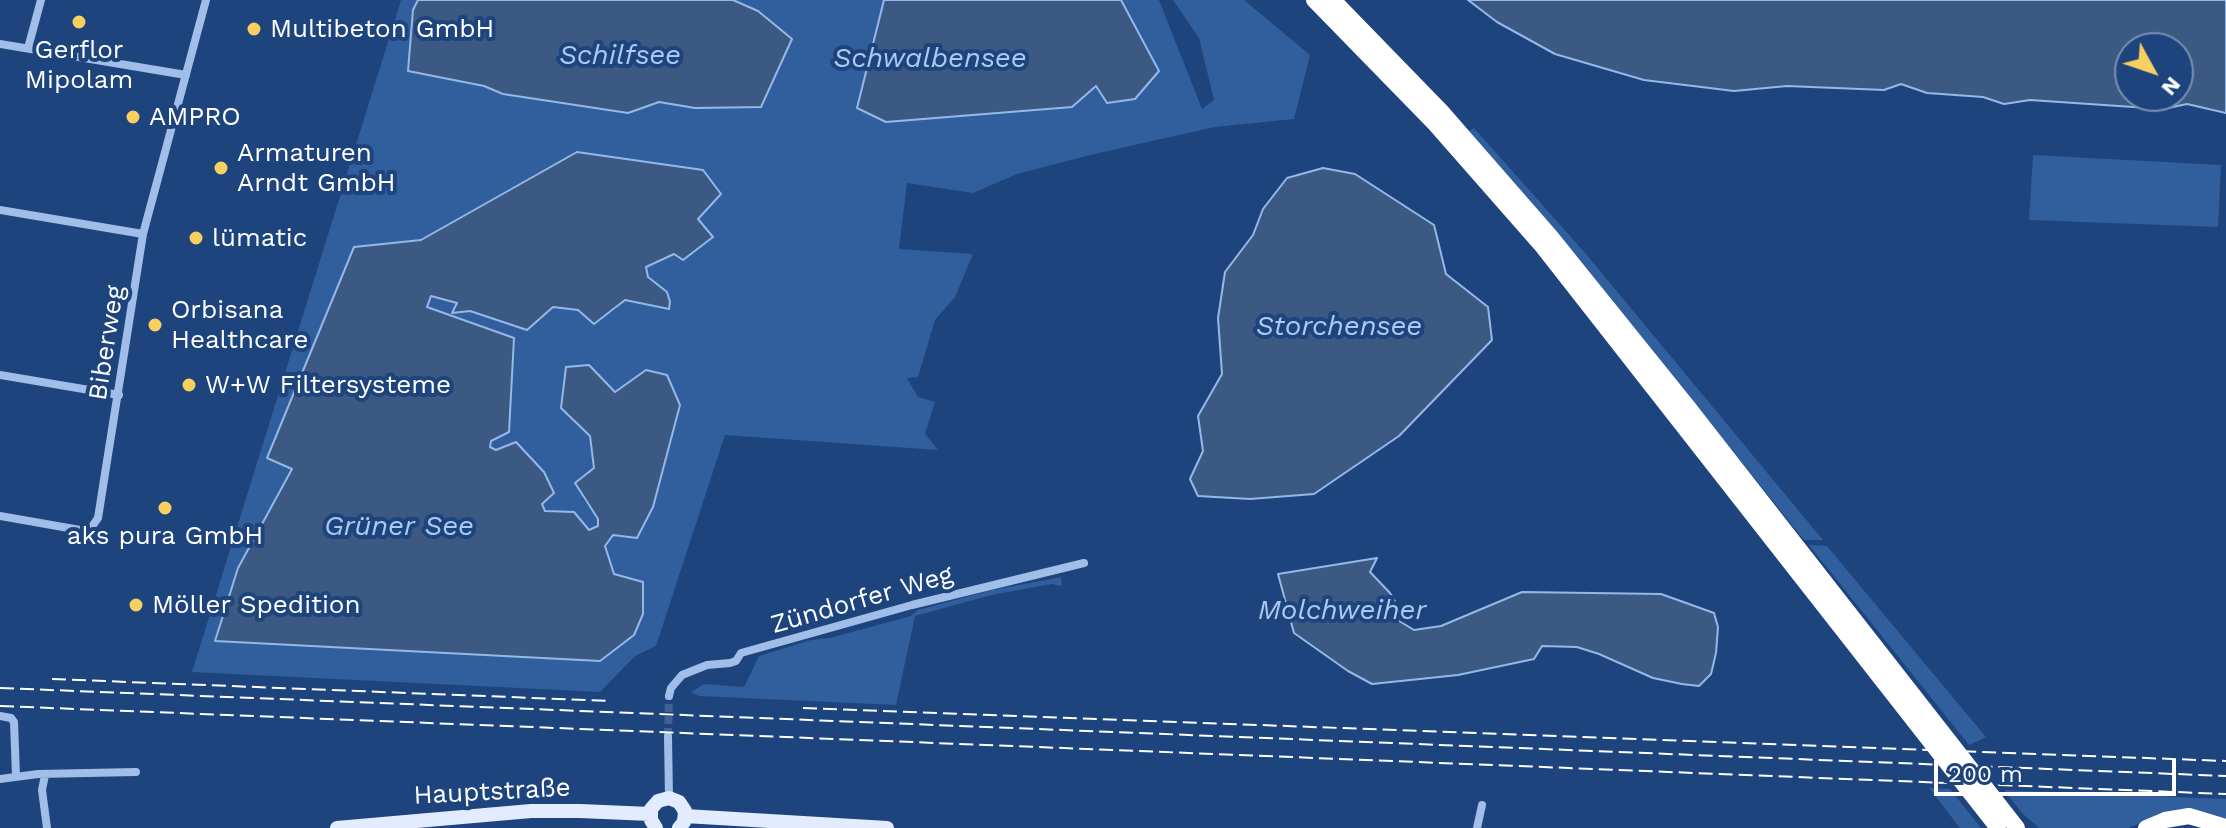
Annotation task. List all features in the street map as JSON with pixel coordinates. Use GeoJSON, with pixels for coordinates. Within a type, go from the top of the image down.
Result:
{"type":"FeatureCollection","features":[{"type":"Feature","properties":{"kind":"highway"},"geometry":{"type":"LineString","coordinates":[[1314,0],[1435,124],[1543,247],[1998,828]]}},
{"type":"Feature","properties":{"kind":"highway"},"geometry":{"type":"LineString","coordinates":[[1333,0],[1441,111],[1551,237],[1967,764],[2029,828]]}},
{"type":"Feature","properties":{"kind":"highway"},"geometry":{"type":"LineString","coordinates":[[1998,798],[2017,828]]}},
{"type":"Feature","properties":{"kind":"highway"},"geometry":{"type":"LineString","coordinates":[[2146,828],[2165,820],[2189,816],[2226,827]]}},
{"type":"Feature","properties":{"kind":"main road","name":"Hauptstraße"},"geometry":{"type":"LineString","coordinates":[[337,828],[531,811],[580,811],[653,821],[654,804],[669,798]]}},
{"type":"Feature","properties":{"kind":"main road"},"geometry":{"type":"LineString","coordinates":[[669,798],[679,802],[682,822],[887,828]]}},
{"type":"Feature","properties":{"kind":"street"},"geometry":{"type":"LineString","coordinates":[[28,48],[41,0]]}},
{"type":"Feature","properties":{"kind":"street","name":"Biberweg"},"geometry":{"type":"LineString","coordinates":[[0,516],[80,530],[91,528],[96,523],[143,234],[206,0]]}},
{"type":"Feature","properties":{"kind":"street"},"geometry":{"type":"LineString","coordinates":[[0,44],[186,75]]}},
{"type":"Feature","properties":{"kind":"street"},"geometry":{"type":"LineString","coordinates":[[0,210],[143,234]]}},
{"type":"Feature","properties":{"kind":"street"},"geometry":{"type":"LineString","coordinates":[[0,375],[119,395]]}},
{"type":"Feature","properties":{"kind":"street","name":"Zündorfer Weg"},"geometry":{"type":"LineString","coordinates":[[669,696],[671,688],[682,675],[707,665],[736,661],[741,653],[912,605],[1084,563]]}},
{"type":"Feature","properties":{"kind":"street"},"geometry":{"type":"LineString","coordinates":[[0,716],[13,719],[16,776]]}},
{"type":"Feature","properties":{"kind":"street"},"geometry":{"type":"LineString","coordinates":[[668,736],[669,798]]}},
{"type":"Feature","properties":{"kind":"street"},"geometry":{"type":"LineString","coordinates":[[0,779],[136,772]]}},
{"type":"Feature","properties":{"kind":"street"},"geometry":{"type":"LineString","coordinates":[[45,775],[42,790],[47,828]]}},
{"type":"Feature","properties":{"kind":"street"},"geometry":{"type":"LineString","coordinates":[[1477,828],[1482,805]]}},
{"type":"Feature","properties":{"kind":"shaded area"},"geometry":{"type":"Polygon","coordinates":[[[401,0],[418,0],[413,10],[484,86],[503,94],[628,113],[659,102],[695,108],[758,11],[733,0],[884,0],[857,107],[1072,107],[1097,86],[1159,71],[1121,0],[1159,0],[1202,109],[1214,100],[1199,38],[1173,0],[1244,0],[1310,55],[1294,119],[1215,127],[1090,155],[1017,174],[973,193],[907,183],[899,249],[973,254],[955,297],[935,320],[918,377],[907,378],[918,397],[935,402],[925,434],[938,450],[725,435],[656,646],[635,656],[600,692],[192,672],[401,0]],[[577,152],[421,240],[354,247],[267,458],[292,468],[238,568],[215,641],[600,660],[614,574],[605,546],[613,535],[646,370],[615,392],[590,365],[561,408],[590,435],[594,468],[583,499],[598,519],[598,526],[589,530],[563,511],[545,512],[542,504],[554,494],[544,472],[532,461],[490,447],[514,338],[427,308],[431,296],[458,303],[453,312],[470,311],[527,329],[553,307],[611,313],[625,300],[664,309],[646,267],[712,236],[698,219],[721,194],[703,170],[577,152]]]}},
{"type":"Feature","properties":{"kind":"shaded area"},"geometry":{"type":"Polygon","coordinates":[[[1474,128],[1586,254],[1823,540],[1804,540],[1577,256],[1469,131],[1474,128]]]}},
{"type":"Feature","properties":{"kind":"shaded area"},"geometry":{"type":"Polygon","coordinates":[[[2033,155],[2221,165],[2218,227],[2029,220],[2033,155]]]}},
{"type":"Feature","properties":{"kind":"shaded area"},"geometry":{"type":"Polygon","coordinates":[[[1809,545],[1827,546],[1986,737],[1969,745],[1809,545]]]}},
{"type":"Feature","properties":{"kind":"shaded area"},"geometry":{"type":"Polygon","coordinates":[[[1061,577],[1062,586],[1052,584],[991,595],[915,616],[896,705],[699,696],[691,692],[704,684],[744,687],[759,656],[911,616],[918,610],[993,590],[1061,577]]]}},
{"type":"Feature","properties":{"kind":"shaded area"},"geometry":{"type":"Polygon","coordinates":[[[1929,788],[1950,789],[1981,828],[1960,828],[1929,788]]]}},
{"type":"Feature","properties":{"kind":"shaded area"},"geometry":{"type":"Polygon","coordinates":[[[2004,790],[2226,799],[2226,820],[2145,821],[2128,828],[2039,828],[2004,790]]]}},
{"type":"Feature","properties":{"kind":"water","name":"Schilfsee"},"geometry":{"type":"Polygon","coordinates":[[[418,0],[733,0],[758,11],[792,39],[761,107],[695,108],[659,102],[628,113],[503,94],[484,86],[408,71],[413,10],[418,0]]]}},
{"type":"Feature","properties":{"kind":"water","name":"Schwalbensee"},"geometry":{"type":"Polygon","coordinates":[[[884,0],[1121,0],[1159,71],[1135,99],[1107,103],[1096,86],[1072,107],[886,122],[857,108],[884,0]]]}},
{"type":"Feature","properties":{"kind":"water"},"geometry":{"type":"Polygon","coordinates":[[[1468,0],[2226,0],[2226,113],[2194,106],[2194,32],[2114,32],[2114,106],[2030,100],[2004,104],[1983,97],[1927,93],[1901,84],[1884,90],[1787,86],[1734,91],[1644,80],[1555,54],[1497,22],[1468,0]]]}},
{"type":"Feature","properties":{"kind":"water","name":"Grüner See"},"geometry":{"type":"Polygon","coordinates":[[[577,152],[703,170],[721,194],[698,219],[713,237],[683,260],[674,254],[646,267],[648,277],[667,292],[669,309],[625,300],[594,324],[578,310],[553,307],[527,330],[470,311],[452,313],[457,303],[431,296],[427,307],[514,338],[509,432],[491,441],[490,447],[496,450],[516,442],[544,472],[554,493],[542,504],[545,511],[574,512],[589,530],[598,526],[598,519],[575,483],[594,468],[590,436],[561,408],[566,367],[589,365],[615,392],[646,370],[667,375],[680,405],[653,507],[637,538],[613,535],[605,546],[614,574],[643,582],[643,614],[634,635],[600,661],[215,641],[238,568],[292,469],[267,458],[354,247],[421,240],[577,152]]]}},
{"type":"Feature","properties":{"kind":"water","name":"Storchensee"},"geometry":{"type":"Polygon","coordinates":[[[1323,168],[1355,174],[1434,225],[1446,274],[1488,307],[1492,340],[1399,436],[1314,494],[1250,499],[1198,496],[1190,479],[1203,451],[1198,416],[1222,374],[1218,318],[1225,272],[1253,235],[1263,209],[1287,178],[1323,168]]]}},
{"type":"Feature","properties":{"kind":"water","name":"Molchweiher"},"geometry":{"type":"Polygon","coordinates":[[[1377,558],[1370,572],[1396,603],[1391,616],[1414,630],[1441,626],[1522,592],[1661,594],[1714,613],[1718,627],[1711,674],[1699,686],[1682,684],[1653,678],[1577,647],[1542,646],[1534,659],[1458,675],[1372,684],[1294,633],[1278,574],[1377,558]]]}},
{"type":"Feature","properties":{"kind":"tunnel"},"geometry":{"type":"LineString","coordinates":[[668,736],[669,696]]}},
{"type":"Feature","properties":{"kind":"railway"},"geometry":{"type":"LineString","coordinates":[[52,679],[611,701]]}},
{"type":"Feature","properties":{"kind":"railway"},"geometry":{"type":"LineString","coordinates":[[0,688],[2226,776]]}},
{"type":"Feature","properties":{"kind":"railway"},"geometry":{"type":"LineString","coordinates":[[0,706],[2226,794]]}},
{"type":"Feature","properties":{"kind":"railway"},"geometry":{"type":"LineString","coordinates":[[803,708],[2226,761]]}},
{"type":"Feature","properties":{"kind":"place","name":"Gerflor Mipolam"},"geometry":{"type":"Point","coordinates":[79,22]}},
{"type":"Feature","properties":{"kind":"place","name":"Multibeton GmbH"},"geometry":{"type":"Point","coordinates":[254,29]}},
{"type":"Feature","properties":{"kind":"place","name":"AMPRO"},"geometry":{"type":"Point","coordinates":[133,117]}},
{"type":"Feature","properties":{"kind":"place","name":"Armaturen Arndt GmbH"},"geometry":{"type":"Point","coordinates":[221,168]}},
{"type":"Feature","properties":{"kind":"place","name":"lümatic"},"geometry":{"type":"Point","coordinates":[196,238]}},
{"type":"Feature","properties":{"kind":"place","name":"Orbisana Healthcare"},"geometry":{"type":"Point","coordinates":[155,325]}},
{"type":"Feature","properties":{"kind":"place","name":"W+W Filtersysteme"},"geometry":{"type":"Point","coordinates":[189,385]}},
{"type":"Feature","properties":{"kind":"place","name":"aks pura GmbH"},"geometry":{"type":"Point","coordinates":[165,508]}},
{"type":"Feature","properties":{"kind":"place","name":"Möller Spedition"},"geometry":{"type":"Point","coordinates":[136,605]}}]}
